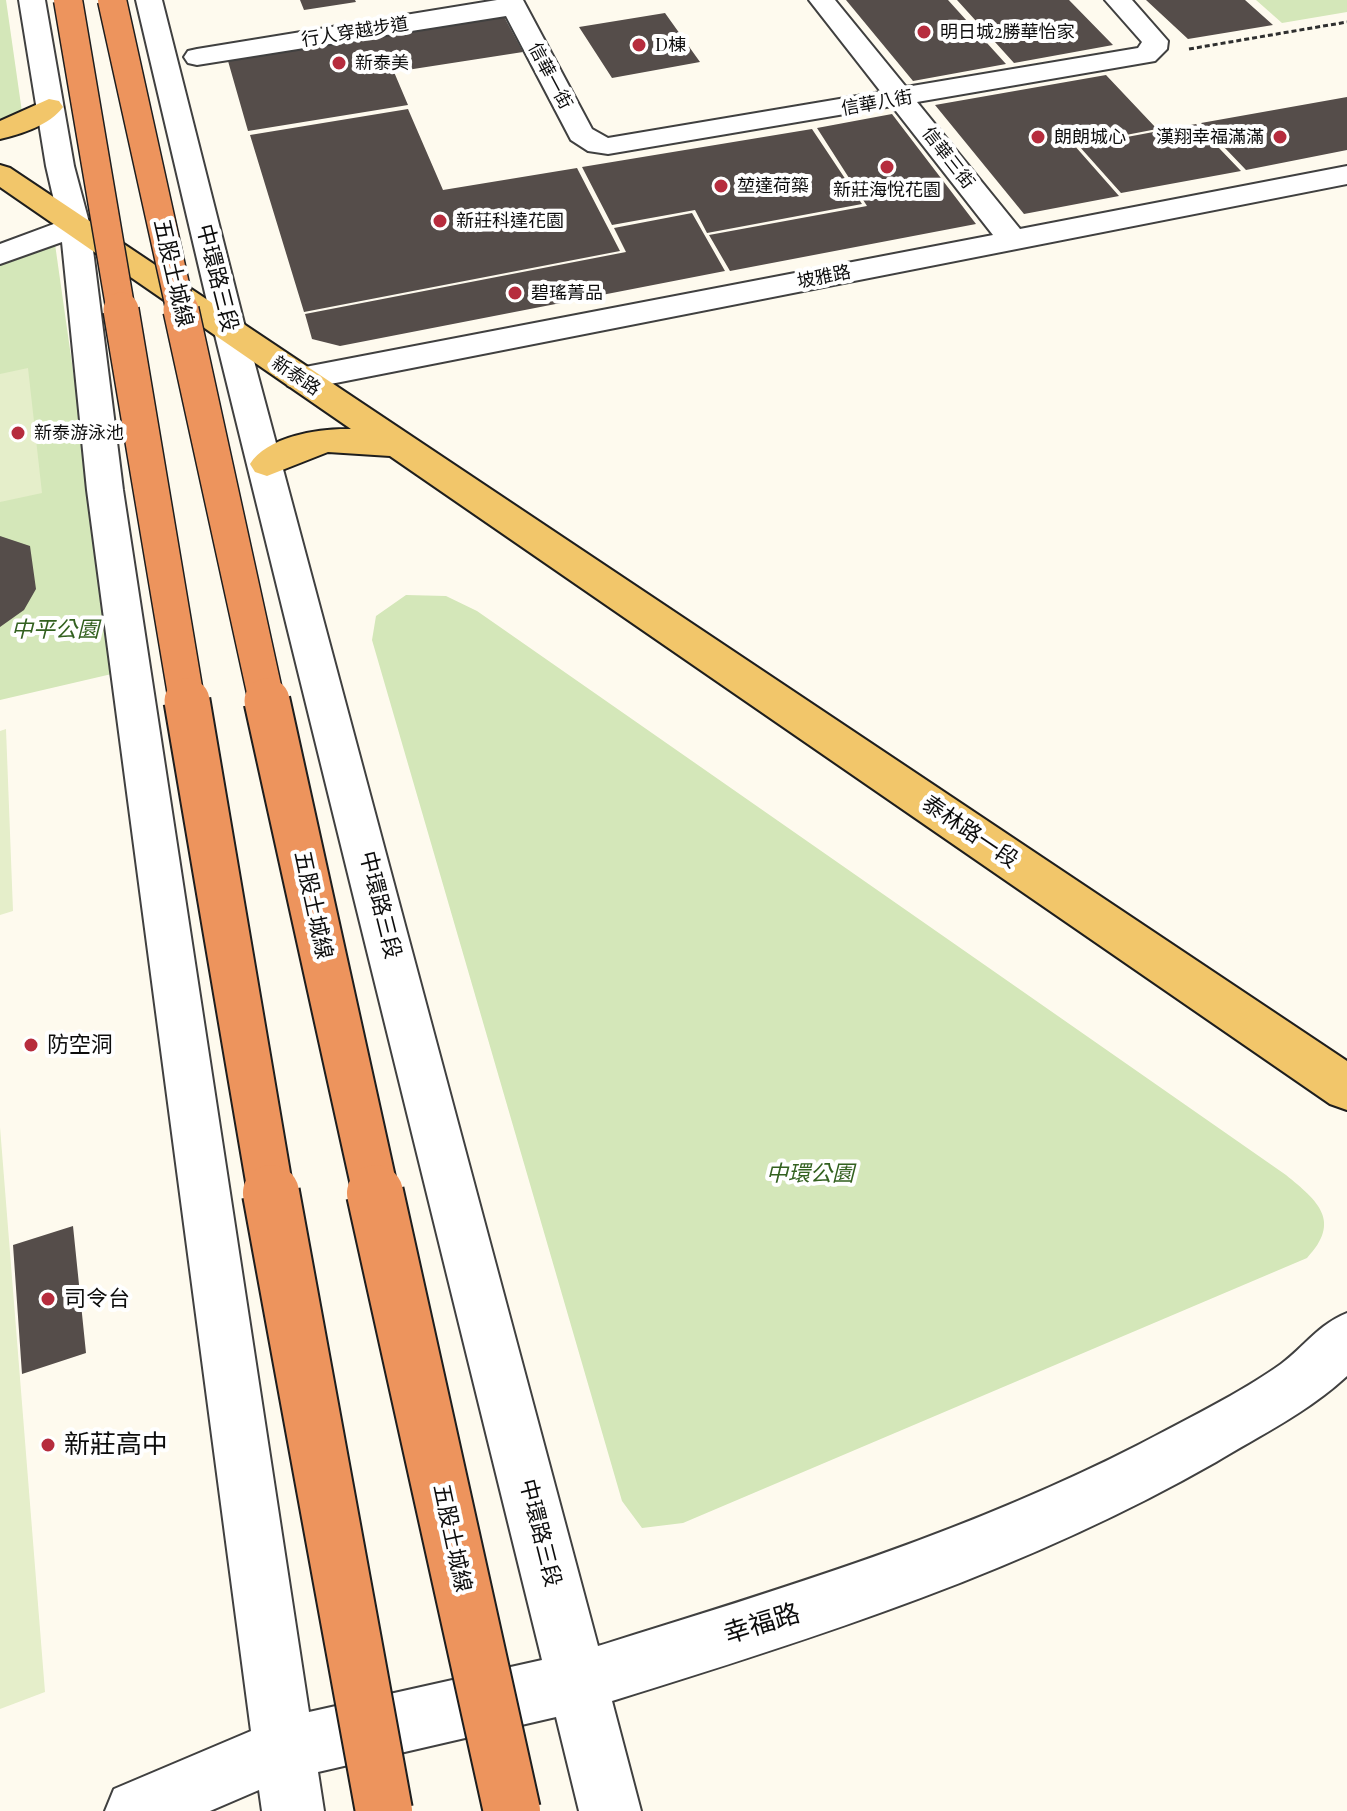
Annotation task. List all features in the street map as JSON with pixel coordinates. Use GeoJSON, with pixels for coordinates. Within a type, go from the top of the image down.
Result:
{"type":"FeatureCollection","features":[{"type":"Feature","properties":{"kind":"highway"},"geometry":{"type":"LineString","coordinates":[[68,0],[263,1150],[384,1811]]}},
{"type":"Feature","properties":{"kind":"highway","name":"五股土城線"},"geometry":{"type":"LineString","coordinates":[[112,0],[512,1811]]}},
{"type":"Feature","properties":{"kind":"main road"},"geometry":{"type":"LineString","coordinates":[[0,131],[33,118],[49,107]]}},
{"type":"Feature","properties":{"kind":"main road","name":"新泰路"},"geometry":{"type":"LineString","coordinates":[[0,174],[593,578]]}},
{"type":"Feature","properties":{"kind":"main road"},"geometry":{"type":"LineString","coordinates":[[267,464],[295,448],[345,437],[399,446]]}},
{"type":"Feature","properties":{"kind":"main road","name":"泰林路一段"},"geometry":{"type":"LineString","coordinates":[[593,578],[1347,1088]]}},
{"type":"Feature","properties":{"kind":"street"},"geometry":{"type":"LineString","coordinates":[[32,0],[49,107],[75,226],[105,490],[293,1811]]}},
{"type":"Feature","properties":{"kind":"street","name":"中環路三段"},"geometry":{"type":"LineString","coordinates":[[149,0],[230,331],[267,464],[610,1811]]}},
{"type":"Feature","properties":{"kind":"street","name":"信華三街"},"geometry":{"type":"LineString","coordinates":[[822,0],[1013,240]]}},
{"type":"Feature","properties":{"kind":"street"},"geometry":{"type":"LineString","coordinates":[[1118,0],[1155,41],[1143,54]]}},
{"type":"Feature","properties":{"kind":"street","name":"行人穿越步道"},"geometry":{"type":"LineString","coordinates":[[197,57],[512,4]]}},
{"type":"Feature","properties":{"kind":"street","name":"信華一街"},"geometry":{"type":"LineString","coordinates":[[512,4],[581,134],[598,145]]}},
{"type":"Feature","properties":{"kind":"street","name":"信華八街"},"geometry":{"type":"LineString","coordinates":[[598,145],[623,146],[1143,54]]}},
{"type":"Feature","properties":{"kind":"street","name":"坡雅路"},"geometry":{"type":"LineString","coordinates":[[300,379],[1347,175]]}},
{"type":"Feature","properties":{"kind":"street"},"geometry":{"type":"LineString","coordinates":[[0,255],[75,226]]}},
{"type":"Feature","properties":{"kind":"street","name":"幸福路"},"geometry":{"type":"LineString","coordinates":[[136,1811],[208,1796],[283,1749],[577,1682],[804,1612],[1007,1536],[1158,1464],[1287,1390],[1347,1339]]}},
{"type":"Feature","properties":{"kind":"path"},"geometry":{"type":"LineString","coordinates":[[1143,54],[1347,22]]}},
{"type":"Feature","properties":{"kind":"green space"},"geometry":{"type":"Polygon","coordinates":[[[0,0],[6,0],[22,112],[0,123],[0,0]]]}},
{"type":"Feature","properties":{"kind":"green space"},"geometry":{"type":"Polygon","coordinates":[[[1256,0],[1347,0],[1347,12],[1282,23],[1256,0]]]}},
{"type":"Feature","properties":{"kind":"green space","name":"中平公園"},"geometry":{"type":"Polygon","coordinates":[[[54,237],[116,673],[0,700],[0,262],[54,237]]]}},
{"type":"Feature","properties":{"kind":"green space","name":"新泰游泳池"},"geometry":{"type":"Polygon","coordinates":[[[28,368],[42,493],[0,502],[0,374],[28,368]]]}},
{"type":"Feature","properties":{"kind":"green space","name":"中環公園"},"geometry":{"type":"Polygon","coordinates":[[[406,595],[446,596],[477,611],[1286,1175],[1308,1194],[1322,1212],[1323,1233],[1317,1245],[1307,1258],[683,1523],[642,1528],[622,1501],[372,640],[376,616],[406,595]]]}},
{"type":"Feature","properties":{"kind":"green space"},"geometry":{"type":"Polygon","coordinates":[[[6,729],[13,911],[0,915],[0,731],[6,729]]]}},
{"type":"Feature","properties":{"kind":"green space"},"geometry":{"type":"Polygon","coordinates":[[[0,1127],[45,1692],[0,1709],[0,1127]]]}},
{"type":"Feature","properties":{"kind":"building"},"geometry":{"type":"Polygon","coordinates":[[[300,0],[355,0],[356,2],[304,10],[300,0]]]}},
{"type":"Feature","properties":{"kind":"building","name":"明日城2勝華怡家"},"geometry":{"type":"Polygon","coordinates":[[[846,0],[948,0],[1006,64],[913,81],[846,0]]]}},
{"type":"Feature","properties":{"kind":"building"},"geometry":{"type":"Polygon","coordinates":[[[957,0],[1069,0],[1113,45],[1014,63],[957,0]]]}},
{"type":"Feature","properties":{"kind":"building"},"geometry":{"type":"Polygon","coordinates":[[[1146,0],[1245,0],[1273,25],[1188,39],[1146,0]]]}},
{"type":"Feature","properties":{"kind":"building","name":"新泰美"},"geometry":{"type":"Polygon","coordinates":[[[501,11],[523,52],[394,72],[408,105],[248,131],[226,54],[501,11]]]}},
{"type":"Feature","properties":{"kind":"building","name":"D棟"},"geometry":{"type":"Polygon","coordinates":[[[665,13],[700,62],[612,78],[579,27],[665,13]]]}},
{"type":"Feature","properties":{"kind":"building","name":"朗朗城心"},"geometry":{"type":"Polygon","coordinates":[[[1106,75],[1157,129],[1074,145],[1119,196],[1024,214],[935,105],[1106,75]]]}},
{"type":"Feature","properties":{"kind":"building","name":"漢翔幸福滿滿"},"geometry":{"type":"Polygon","coordinates":[[[1347,97],[1347,150],[1246,170],[1201,123],[1347,97]]]}},
{"type":"Feature","properties":{"kind":"building","name":"新莊科達花園"},"geometry":{"type":"Polygon","coordinates":[[[408,109],[443,190],[577,168],[620,251],[304,312],[250,135],[408,109]]]}},
{"type":"Feature","properties":{"kind":"building","name":"新莊海悅花園"},"geometry":{"type":"Polygon","coordinates":[[[892,114],[976,224],[730,271],[709,235],[867,206],[817,128],[892,114]]]}},
{"type":"Feature","properties":{"kind":"building"},"geometry":{"type":"Polygon","coordinates":[[[1196,124],[1241,171],[1121,193],[1079,146],[1196,124]]]}},
{"type":"Feature","properties":{"kind":"building","name":"堃達荷築"},"geometry":{"type":"Polygon","coordinates":[[[812,129],[862,204],[707,233],[695,210],[612,225],[582,167],[812,129]]]}},
{"type":"Feature","properties":{"kind":"building","name":"碧瑤菁品"},"geometry":{"type":"Polygon","coordinates":[[[692,213],[725,271],[340,346],[312,339],[305,314],[626,252],[614,228],[692,213]]]}},
{"type":"Feature","properties":{"kind":"building"},"geometry":{"type":"Polygon","coordinates":[[[0,536],[30,546],[36,589],[24,610],[0,627],[0,536]]]}},
{"type":"Feature","properties":{"kind":"building","name":"司令台"},"geometry":{"type":"Polygon","coordinates":[[[73,1226],[86,1353],[22,1374],[13,1245],[73,1226]]]}},
{"type":"Feature","properties":{"kind":"place","name":"明日城2勝華怡家"},"geometry":{"type":"Point","coordinates":[924,32]}},
{"type":"Feature","properties":{"kind":"place","name":"D棟"},"geometry":{"type":"Point","coordinates":[639,45]}},
{"type":"Feature","properties":{"kind":"place","name":"新泰美"},"geometry":{"type":"Point","coordinates":[339,63]}},
{"type":"Feature","properties":{"kind":"place","name":"朗朗城心"},"geometry":{"type":"Point","coordinates":[1038,137]}},
{"type":"Feature","properties":{"kind":"place","name":"漢翔幸福滿滿"},"geometry":{"type":"Point","coordinates":[1280,137]}},
{"type":"Feature","properties":{"kind":"place","name":"新莊海悅花園"},"geometry":{"type":"Point","coordinates":[887,167]}},
{"type":"Feature","properties":{"kind":"place","name":"堃達荷築"},"geometry":{"type":"Point","coordinates":[721,186]}},
{"type":"Feature","properties":{"kind":"place","name":"新莊科達花園"},"geometry":{"type":"Point","coordinates":[440,221]}},
{"type":"Feature","properties":{"kind":"place","name":"碧瑤菁品"},"geometry":{"type":"Point","coordinates":[515,293]}},
{"type":"Feature","properties":{"kind":"place","name":"新泰游泳池"},"geometry":{"type":"Point","coordinates":[18,433]}},
{"type":"Feature","properties":{"kind":"place","name":"防空洞"},"geometry":{"type":"Point","coordinates":[31,1045]}},
{"type":"Feature","properties":{"kind":"place","name":"司令台"},"geometry":{"type":"Point","coordinates":[48,1299]}},
{"type":"Feature","properties":{"kind":"place","name":"新莊高中"},"geometry":{"type":"Point","coordinates":[48,1445]}}]}
